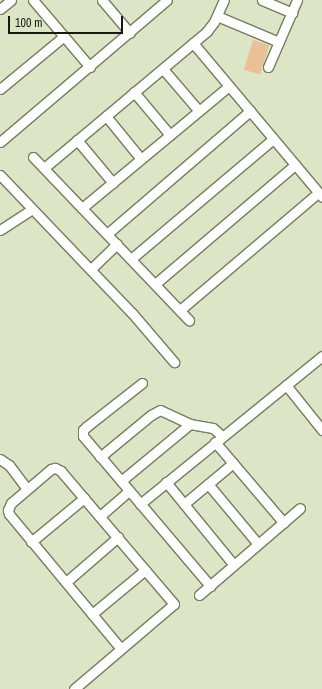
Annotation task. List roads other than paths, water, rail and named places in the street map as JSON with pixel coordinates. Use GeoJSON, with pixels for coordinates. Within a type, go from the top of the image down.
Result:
{"type":"FeatureCollection","features":[{"type":"Feature","properties":{"kind":"street"},"geometry":{"type":"LineString","coordinates":[[0,9],[11,0]]}},
{"type":"Feature","properties":{"kind":"street"},"geometry":{"type":"LineString","coordinates":[[33,0],[90,67]]}},
{"type":"Feature","properties":{"kind":"street"},"geometry":{"type":"LineString","coordinates":[[102,0],[130,33]]}},
{"type":"Feature","properties":{"kind":"street"},"geometry":{"type":"LineString","coordinates":[[0,142],[168,0]]}},
{"type":"Feature","properties":{"kind":"street"},"geometry":{"type":"LineString","coordinates":[[44,168],[207,31],[217,16],[224,0]]}},
{"type":"Feature","properties":{"kind":"street"},"geometry":{"type":"LineString","coordinates":[[262,0],[292,12]]}},
{"type":"Feature","properties":{"kind":"street"},"geometry":{"type":"LineString","coordinates":[[268,67],[297,0]]}},
{"type":"Feature","properties":{"kind":"street"},"geometry":{"type":"LineString","coordinates":[[217,16],[279,42]]}},
{"type":"Feature","properties":{"kind":"street"},"geometry":{"type":"LineString","coordinates":[[0,89],[64,36]]}},
{"type":"Feature","properties":{"kind":"street"},"geometry":{"type":"LineString","coordinates":[[180,310],[320,195],[193,43]]}},
{"type":"Feature","properties":{"kind":"street"},"geometry":{"type":"LineString","coordinates":[[163,68],[199,111]]}},
{"type":"Feature","properties":{"kind":"street"},"geometry":{"type":"LineString","coordinates":[[82,208],[229,86]]}},
{"type":"Feature","properties":{"kind":"street"},"geometry":{"type":"LineString","coordinates":[[134,92],[170,135]]}},
{"type":"Feature","properties":{"kind":"street"},"geometry":{"type":"LineString","coordinates":[[107,234],[250,111]]}},
{"type":"Feature","properties":{"kind":"street"},"geometry":{"type":"LineString","coordinates":[[106,116],[141,159]]}},
{"type":"Feature","properties":{"kind":"street"},"geometry":{"type":"LineString","coordinates":[[131,259],[274,139]]}},
{"type":"Feature","properties":{"kind":"street"},"geometry":{"type":"LineString","coordinates":[[77,140],[112,183]]}},
{"type":"Feature","properties":{"kind":"street"},"geometry":{"type":"LineString","coordinates":[[33,157],[189,320]]}},
{"type":"Feature","properties":{"kind":"street"},"geometry":{"type":"LineString","coordinates":[[155,284],[295,165]]}},
{"type":"Feature","properties":{"kind":"street"},"geometry":{"type":"LineString","coordinates":[[0,175],[93,271],[132,313],[174,362]]}},
{"type":"Feature","properties":{"kind":"street"},"geometry":{"type":"LineString","coordinates":[[0,230],[32,209]]}},
{"type":"Feature","properties":{"kind":"street"},"geometry":{"type":"LineString","coordinates":[[93,271],[119,246]]}},
{"type":"Feature","properties":{"kind":"street"},"geometry":{"type":"LineString","coordinates":[[140,504],[322,356]]}},
{"type":"Feature","properties":{"kind":"street"},"geometry":{"type":"LineString","coordinates":[[142,383],[83,430],[83,436],[210,586]]}},
{"type":"Feature","properties":{"kind":"street"},"geometry":{"type":"LineString","coordinates":[[286,385],[322,430]]}},
{"type":"Feature","properties":{"kind":"street"},"geometry":{"type":"LineString","coordinates":[[100,457],[156,411],[165,411],[190,424],[213,428],[233,463],[284,523]]}},
{"type":"Feature","properties":{"kind":"street"},"geometry":{"type":"LineString","coordinates":[[121,481],[190,424]]}},
{"type":"Feature","properties":{"kind":"street"},"geometry":{"type":"LineString","coordinates":[[0,459],[9,465],[27,488]]}},
{"type":"Feature","properties":{"kind":"street"},"geometry":{"type":"LineString","coordinates":[[184,504],[233,463]]}},
{"type":"Feature","properties":{"kind":"street"},"geometry":{"type":"LineString","coordinates":[[74,689],[174,604],[61,471],[56,468],[46,473],[27,488],[11,503],[8,510],[11,517],[31,542],[121,648]]}},
{"type":"Feature","properties":{"kind":"street"},"geometry":{"type":"LineString","coordinates":[[166,482],[234,565]]}},
{"type":"Feature","properties":{"kind":"street"},"geometry":{"type":"LineString","coordinates":[[208,484],[258,544]]}},
{"type":"Feature","properties":{"kind":"street"},"geometry":{"type":"LineString","coordinates":[[100,516],[129,491]]}},
{"type":"Feature","properties":{"kind":"street"},"geometry":{"type":"LineString","coordinates":[[31,542],[84,498]]}},
{"type":"Feature","properties":{"kind":"street"},"geometry":{"type":"LineString","coordinates":[[199,595],[300,508]]}},
{"type":"Feature","properties":{"kind":"street"},"geometry":{"type":"LineString","coordinates":[[66,582],[118,537]]}},
{"type":"Feature","properties":{"kind":"street"},"geometry":{"type":"LineString","coordinates":[[92,614],[145,570]]}}]}
